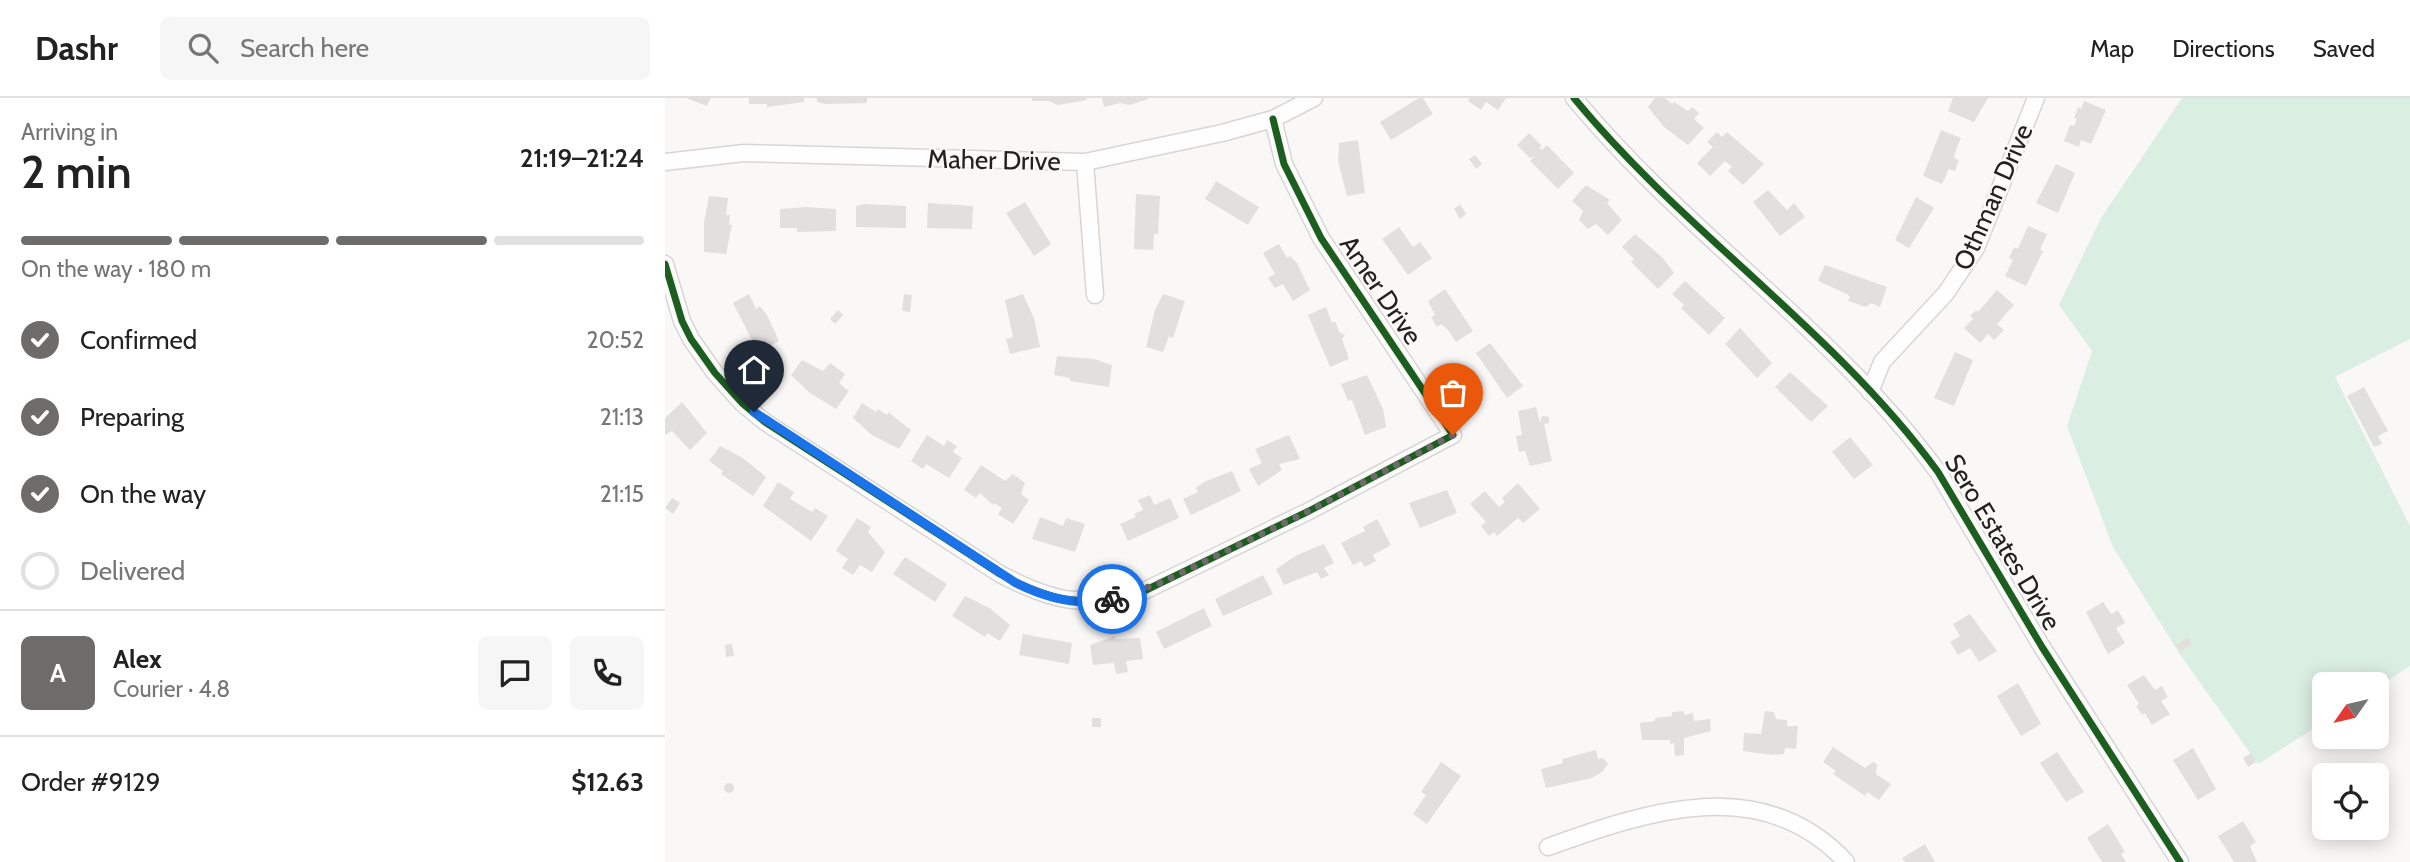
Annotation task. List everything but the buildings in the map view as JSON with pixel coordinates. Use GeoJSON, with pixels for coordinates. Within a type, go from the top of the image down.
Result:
{"type":"FeatureCollection","features":[{"type":"Feature","properties":{"kind":"street","name":"Maher Drive"},"geometry":{"type":"LineString","coordinates":[[665,162],[744,153],[1085,162],[1176,145],[1273,119],[1314,98]]}},
{"type":"Feature","properties":{"kind":"street","name":"Sero Estates Drive"},"geometry":{"type":"LineString","coordinates":[[1574,98],[1638,168],[1870,392],[1938,472],[2049,658],[2180,862]]}},
{"type":"Feature","properties":{"kind":"street","name":"Othman Drive"},"geometry":{"type":"LineString","coordinates":[[1870,392],[1882,362],[1946,293],[1976,248],[2036,98]]}},
{"type":"Feature","properties":{"kind":"street","name":"Amer Drive"},"geometry":{"type":"LineString","coordinates":[[665,264],[682,321],[701,354],[729,390],[765,422],[991,569],[1031,591],[1071,602],[1100,602],[1119,598],[1145,591],[1309,511],[1453,435],[1315,228],[1284,164],[1273,119]]}},
{"type":"Feature","properties":{"kind":"street"},"geometry":{"type":"LineString","coordinates":[[1085,162],[1095,295]]}},
{"type":"Feature","properties":{"kind":"street"},"geometry":{"type":"LineString","coordinates":[[1548,847],[1671,810],[1723,805],[1747,807],[1792,822],[1813,834],[1846,862]]}},
{"type":"Feature","properties":{"kind":"green space"},"geometry":{"type":"Polygon","coordinates":[[[2182,98],[2410,98],[2410,339],[2335,377],[2410,526],[2410,666],[2389,680],[2389,672],[2312,672],[2312,730],[2258,764],[2179,653],[2113,547],[2067,426],[2092,351],[2059,305],[2101,218],[2182,98]]]}},
{"type":"Feature","properties":{"kind":"cycle path"},"geometry":{"type":"LineString","coordinates":[[1574,98],[1663,194],[1853,373],[1897,421],[1938,472],[2042,647],[2180,862]]}},
{"type":"Feature","properties":{"kind":"cycle path"},"geometry":{"type":"LineString","coordinates":[[665,264],[682,321],[691,339],[715,373],[742,403],[765,422],[1000,574],[1020,584],[1054,597],[1087,601],[1144,591],[1309,511],[1453,435],[1321,238],[1284,164],[1273,119]]}},
{"type":"Feature","properties":{"kind":"way so far"},"geometry":{"type":"LineString","coordinates":[[1112,599],[1145,591],[1309,511],[1453,435]]}},
{"type":"Feature","properties":{"kind":"route"},"geometry":{"type":"LineString","coordinates":[[754,412],[825,461],[1000,574],[1031,591],[1071,602],[1100,602],[1112,599]]}}]}
